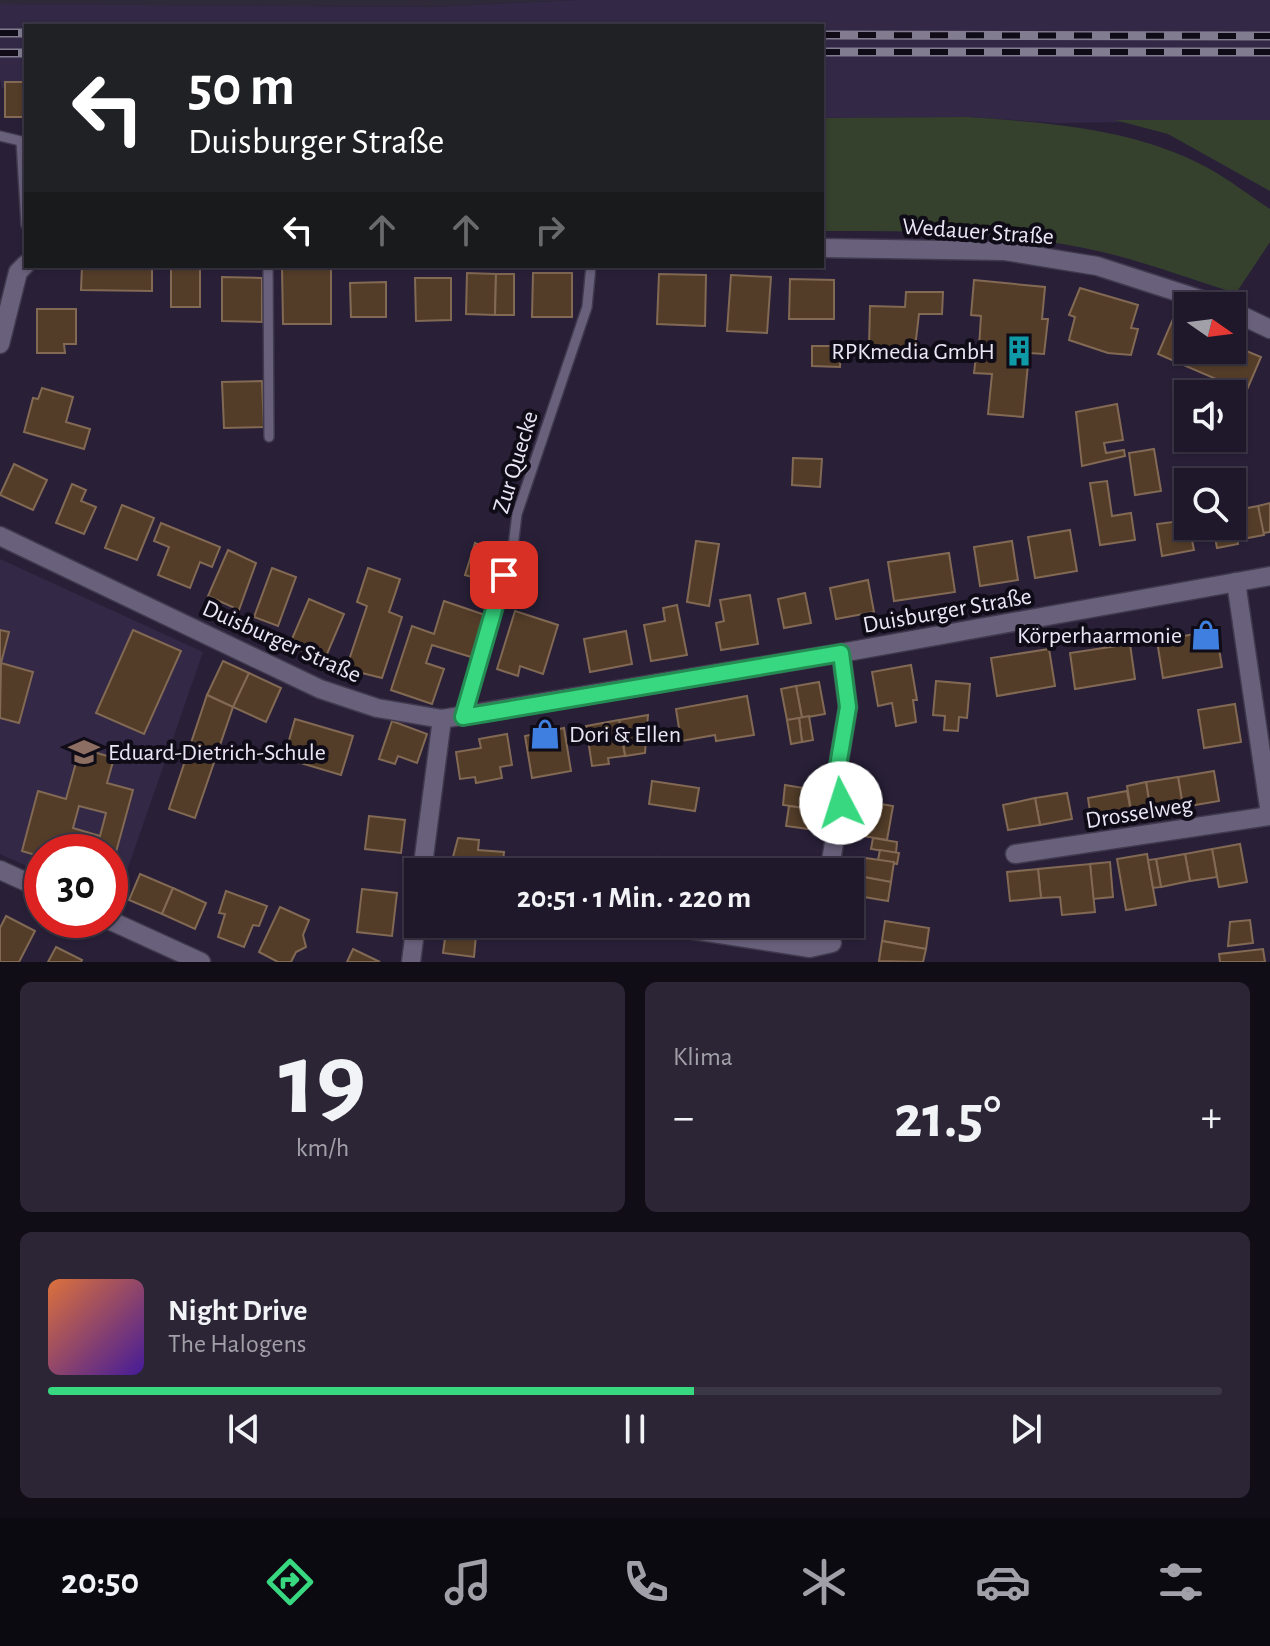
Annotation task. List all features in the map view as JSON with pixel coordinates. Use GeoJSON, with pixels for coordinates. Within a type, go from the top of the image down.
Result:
{"type":"FeatureCollection","features":[{"type":"Feature","properties":{"kind":"street","name":"Wedauer Straße"},"geometry":{"type":"LineString","coordinates":[[824,248],[1005,251],[1097,266],[1178,292]]}},
{"type":"Feature","properties":{"kind":"street"},"geometry":{"type":"LineString","coordinates":[[0,344],[18,272],[24,266]]}},
{"type":"Feature","properties":{"kind":"street"},"geometry":{"type":"LineString","coordinates":[[1246,318],[1270,329]]}},
{"type":"Feature","properties":{"kind":"street","name":"Duisburger Straße"},"geometry":{"type":"LineString","coordinates":[[0,536],[320,689],[377,708],[442,719],[841,653],[1270,576]]}},
{"type":"Feature","properties":{"kind":"street"},"geometry":{"type":"LineString","coordinates":[[1236,582],[1270,815]]}},
{"type":"Feature","properties":{"kind":"street"},"geometry":{"type":"LineString","coordinates":[[831,858],[841,803],[835,784],[848,707],[841,653]]}},
{"type":"Feature","properties":{"kind":"street"},"geometry":{"type":"LineString","coordinates":[[424,858],[442,719]]}},
{"type":"Feature","properties":{"kind":"street","name":"Drosselweg"},"geometry":{"type":"LineString","coordinates":[[1015,854],[1270,815]]}},
{"type":"Feature","properties":{"kind":"street"},"geometry":{"type":"LineString","coordinates":[[0,870],[24,881]]}},
{"type":"Feature","properties":{"kind":"street"},"geometry":{"type":"LineString","coordinates":[[128,929],[201,962]]}},
{"type":"Feature","properties":{"kind":"street"},"geometry":{"type":"LineString","coordinates":[[411,962],[414,938]]}},
{"type":"Feature","properties":{"kind":"street"},"geometry":{"type":"LineString","coordinates":[[745,938],[810,948],[832,943],[831,938]]}},
{"type":"Feature","properties":{"kind":"lane"},"geometry":{"type":"LineString","coordinates":[[0,136],[24,141]]}},
{"type":"Feature","properties":{"kind":"lane"},"geometry":{"type":"LineString","coordinates":[[268,268],[269,437]]}},
{"type":"Feature","properties":{"kind":"lane","name":"Zur Quecke"},"geometry":{"type":"LineString","coordinates":[[463,717],[513,547],[517,514],[587,307],[591,268]]}},
{"type":"Feature","properties":{"kind":"shaded area"},"geometry":{"type":"Polygon","coordinates":[[[0,0],[579,0],[431,7],[0,4],[0,0]]]}},
{"type":"Feature","properties":{"kind":"shaded area"},"geometry":{"type":"Polygon","coordinates":[[[579,0],[1270,0],[1270,120],[1057,123],[968,117],[824,118],[824,24],[24,24],[24,88],[2,88],[0,78],[0,4],[431,7],[579,0]]]}},
{"type":"Feature","properties":{"kind":"shaded area","name":"Eduard-Dietrich-Schule"},"geometry":{"type":"Polygon","coordinates":[[[0,559],[203,652],[128,868],[128,834],[24,834],[24,865],[0,854],[0,559]]]}},
{"type":"Feature","properties":{"kind":"green space"},"geometry":{"type":"Polygon","coordinates":[[[968,117],[1029,122],[1121,136],[1180,155],[1216,173],[1270,209],[1270,242],[1237,292],[1123,257],[1051,242],[953,233],[824,231],[824,118],[968,117]]]}},
{"type":"Feature","properties":{"kind":"green space"},"geometry":{"type":"Polygon","coordinates":[[[1115,120],[1270,120],[1270,191],[1168,134],[1115,120]]]}},
{"type":"Feature","properties":{"kind":"building"},"geometry":{"type":"Polygon","coordinates":[[[5,82],[24,82],[24,117],[5,117],[5,82]]]}},
{"type":"Feature","properties":{"kind":"building"},"geometry":{"type":"Polygon","coordinates":[[[82,268],[152,268],[152,291],[81,290],[82,268]]]}},
{"type":"Feature","properties":{"kind":"building"},"geometry":{"type":"Polygon","coordinates":[[[171,268],[200,268],[200,307],[171,307],[171,268]]]}},
{"type":"Feature","properties":{"kind":"building"},"geometry":{"type":"Polygon","coordinates":[[[282,268],[331,268],[331,324],[283,324],[282,268]]]}},
{"type":"Feature","properties":{"kind":"building"},"geometry":{"type":"Polygon","coordinates":[[[467,273],[496,274],[495,315],[466,314],[467,273]]]}},
{"type":"Feature","properties":{"kind":"building"},"geometry":{"type":"Polygon","coordinates":[[[533,273],[572,273],[572,317],[532,317],[533,273]]]}},
{"type":"Feature","properties":{"kind":"building"},"geometry":{"type":"Polygon","coordinates":[[[496,274],[514,274],[514,315],[495,315],[496,274]]]}},
{"type":"Feature","properties":{"kind":"building"},"geometry":{"type":"Polygon","coordinates":[[[659,274],[706,275],[705,326],[657,324],[659,274]]]}},
{"type":"Feature","properties":{"kind":"building"},"geometry":{"type":"Polygon","coordinates":[[[731,275],[771,277],[767,333],[727,331],[731,275]]]}},
{"type":"Feature","properties":{"kind":"building"},"geometry":{"type":"Polygon","coordinates":[[[222,277],[262,278],[262,322],[222,321],[222,277]]]}},
{"type":"Feature","properties":{"kind":"building"},"geometry":{"type":"Polygon","coordinates":[[[415,278],[451,278],[451,320],[416,321],[415,278]]]}},
{"type":"Feature","properties":{"kind":"building"},"geometry":{"type":"Polygon","coordinates":[[[790,279],[834,280],[834,319],[789,319],[790,279]]]}},
{"type":"Feature","properties":{"kind":"building","name":"RPKmedia GmbH"},"geometry":{"type":"Polygon","coordinates":[[[974,280],[1045,287],[1042,319],[1048,319],[1044,354],[1029,353],[1023,417],[988,414],[992,374],[974,373],[976,356],[992,357],[993,348],[979,347],[981,316],[971,315],[974,280]]]}},
{"type":"Feature","properties":{"kind":"building"},"geometry":{"type":"Polygon","coordinates":[[[386,282],[386,317],[351,317],[350,283],[386,282]]]}},
{"type":"Feature","properties":{"kind":"building"},"geometry":{"type":"Polygon","coordinates":[[[1080,288],[1138,305],[1131,328],[1138,329],[1131,355],[1108,353],[1069,340],[1075,317],[1069,315],[1080,288]]]}},
{"type":"Feature","properties":{"kind":"building"},"geometry":{"type":"Polygon","coordinates":[[[906,292],[943,292],[942,314],[919,314],[915,348],[869,347],[870,306],[905,307],[906,292]]]}},
{"type":"Feature","properties":{"kind":"building"},"geometry":{"type":"Polygon","coordinates":[[[37,309],[76,309],[76,344],[64,344],[65,353],[37,353],[37,309]]]}},
{"type":"Feature","properties":{"kind":"building"},"geometry":{"type":"Polygon","coordinates":[[[1173,319],[1174,361],[1158,354],[1173,319]]]}},
{"type":"Feature","properties":{"kind":"building"},"geometry":{"type":"Polygon","coordinates":[[[812,346],[841,346],[840,367],[812,366],[812,346]]]}},
{"type":"Feature","properties":{"kind":"building"},"geometry":{"type":"Polygon","coordinates":[[[1246,351],[1261,357],[1246,392],[1246,380],[1218,380],[1181,364],[1246,364],[1246,351]]]}},
{"type":"Feature","properties":{"kind":"building"},"geometry":{"type":"Polygon","coordinates":[[[262,381],[264,427],[224,428],[222,382],[262,381]]]}},
{"type":"Feature","properties":{"kind":"building"},"geometry":{"type":"Polygon","coordinates":[[[42,388],[73,397],[66,422],[90,429],[84,449],[24,432],[33,398],[38,399],[42,388]]]}},
{"type":"Feature","properties":{"kind":"building"},"geometry":{"type":"Polygon","coordinates":[[[1117,404],[1123,440],[1104,443],[1106,453],[1124,450],[1125,456],[1082,466],[1076,412],[1117,404]]]}},
{"type":"Feature","properties":{"kind":"building"},"geometry":{"type":"Polygon","coordinates":[[[1154,449],[1161,491],[1135,495],[1129,453],[1154,449]]]}},
{"type":"Feature","properties":{"kind":"building"},"geometry":{"type":"Polygon","coordinates":[[[793,458],[822,459],[820,487],[792,485],[793,458]]]}},
{"type":"Feature","properties":{"kind":"building"},"geometry":{"type":"Polygon","coordinates":[[[14,464],[47,480],[33,510],[0,495],[14,464]]]}},
{"type":"Feature","properties":{"kind":"building"},"geometry":{"type":"Polygon","coordinates":[[[1107,481],[1112,516],[1131,513],[1135,540],[1100,545],[1090,483],[1107,481]]]}},
{"type":"Feature","properties":{"kind":"building"},"geometry":{"type":"Polygon","coordinates":[[[72,484],[86,490],[81,501],[96,507],[84,534],[56,523],[72,484]]]}},
{"type":"Feature","properties":{"kind":"building"},"geometry":{"type":"Polygon","coordinates":[[[1270,503],[1270,532],[1263,533],[1258,506],[1270,503]]]}},
{"type":"Feature","properties":{"kind":"building"},"geometry":{"type":"Polygon","coordinates":[[[122,505],[154,518],[137,560],[105,548],[122,505]]]}},
{"type":"Feature","properties":{"kind":"building"},"geometry":{"type":"Polygon","coordinates":[[[1258,506],[1264,535],[1246,538],[1246,508],[1258,506]]]}},
{"type":"Feature","properties":{"kind":"building"},"geometry":{"type":"Polygon","coordinates":[[[1174,522],[1174,540],[1192,540],[1194,550],[1162,556],[1157,524],[1174,522]]]}},
{"type":"Feature","properties":{"kind":"building"},"geometry":{"type":"Polygon","coordinates":[[[161,523],[220,547],[212,567],[200,562],[190,588],[158,575],[169,547],[154,541],[161,523]]]}},
{"type":"Feature","properties":{"kind":"building"},"geometry":{"type":"Polygon","coordinates":[[[1070,530],[1077,571],[1035,578],[1028,537],[1070,530]]]}},
{"type":"Feature","properties":{"kind":"building"},"geometry":{"type":"Polygon","coordinates":[[[1215,540],[1237,540],[1238,544],[1217,548],[1215,540]]]}},
{"type":"Feature","properties":{"kind":"building"},"geometry":{"type":"Polygon","coordinates":[[[696,541],[719,544],[709,606],[687,602],[696,541]]]}},
{"type":"Feature","properties":{"kind":"building"},"geometry":{"type":"Polygon","coordinates":[[[1012,541],[1018,580],[980,586],[974,547],[1012,541]]]}},
{"type":"Feature","properties":{"kind":"building"},"geometry":{"type":"Polygon","coordinates":[[[475,543],[502,555],[496,584],[465,575],[475,543]]]}},
{"type":"Feature","properties":{"kind":"building"},"geometry":{"type":"Polygon","coordinates":[[[228,550],[256,563],[239,610],[208,596],[228,550]]]}},
{"type":"Feature","properties":{"kind":"building"},"geometry":{"type":"Polygon","coordinates":[[[949,553],[955,592],[894,601],[888,562],[949,553]]]}},
{"type":"Feature","properties":{"kind":"building"},"geometry":{"type":"Polygon","coordinates":[[[272,568],[296,577],[278,626],[254,617],[272,568]]]}},
{"type":"Feature","properties":{"kind":"building"},"geometry":{"type":"Polygon","coordinates":[[[368,568],[400,579],[389,612],[402,617],[382,678],[346,669],[367,606],[357,602],[368,568]]]}},
{"type":"Feature","properties":{"kind":"building"},"geometry":{"type":"Polygon","coordinates":[[[868,580],[874,612],[836,619],[830,588],[868,580]]]}},
{"type":"Feature","properties":{"kind":"building"},"geometry":{"type":"Polygon","coordinates":[[[805,593],[811,623],[784,628],[778,599],[805,593]]]}},
{"type":"Feature","properties":{"kind":"building"},"geometry":{"type":"Polygon","coordinates":[[[750,595],[758,644],[721,650],[716,623],[724,621],[720,600],[750,595]]]}},
{"type":"Feature","properties":{"kind":"building"},"geometry":{"type":"Polygon","coordinates":[[[309,599],[344,614],[324,661],[289,646],[309,599]]]}},
{"type":"Feature","properties":{"kind":"building"},"geometry":{"type":"Polygon","coordinates":[[[444,601],[485,615],[471,657],[432,645],[426,663],[444,669],[432,704],[391,690],[412,626],[434,634],[444,601]]]}},
{"type":"Feature","properties":{"kind":"building"},"geometry":{"type":"Polygon","coordinates":[[[677,605],[687,655],[651,661],[644,625],[665,621],[663,608],[677,605]]]}},
{"type":"Feature","properties":{"kind":"building"},"geometry":{"type":"Polygon","coordinates":[[[515,611],[558,625],[543,674],[520,666],[518,676],[497,669],[515,611]]]}},
{"type":"Feature","properties":{"kind":"building"},"geometry":{"type":"Polygon","coordinates":[[[0,630],[9,632],[0,667],[0,630]]]}},
{"type":"Feature","properties":{"kind":"building"},"geometry":{"type":"Polygon","coordinates":[[[133,630],[181,651],[144,734],[96,713],[133,630]]]}},
{"type":"Feature","properties":{"kind":"building"},"geometry":{"type":"Polygon","coordinates":[[[1216,630],[1222,667],[1163,678],[1157,641],[1216,630]]]}},
{"type":"Feature","properties":{"kind":"building"},"geometry":{"type":"Polygon","coordinates":[[[626,631],[632,664],[590,672],[584,639],[626,631]]]}},
{"type":"Feature","properties":{"kind":"building"},"geometry":{"type":"Polygon","coordinates":[[[1130,644],[1135,679],[1075,689],[1070,653],[1130,644]]]}},
{"type":"Feature","properties":{"kind":"building"},"geometry":{"type":"Polygon","coordinates":[[[1049,649],[1055,686],[997,696],[991,658],[1049,649]]]}},
{"type":"Feature","properties":{"kind":"building"},"geometry":{"type":"Polygon","coordinates":[[[223,661],[249,673],[233,707],[207,695],[223,661]]]}},
{"type":"Feature","properties":{"kind":"building"},"geometry":{"type":"Polygon","coordinates":[[[1,663],[33,672],[19,723],[0,718],[1,663]]]}},
{"type":"Feature","properties":{"kind":"building"},"geometry":{"type":"Polygon","coordinates":[[[911,665],[917,700],[913,700],[916,722],[896,726],[892,703],[878,706],[872,672],[911,665]]]}},
{"type":"Feature","properties":{"kind":"building"},"geometry":{"type":"Polygon","coordinates":[[[249,673],[281,688],[266,722],[233,707],[249,673]]]}},
{"type":"Feature","properties":{"kind":"building"},"geometry":{"type":"Polygon","coordinates":[[[936,681],[970,684],[967,718],[959,717],[958,731],[944,730],[945,716],[933,715],[936,681]]]}},
{"type":"Feature","properties":{"kind":"building"},"geometry":{"type":"Polygon","coordinates":[[[819,682],[825,714],[802,718],[796,686],[819,682]]]}},
{"type":"Feature","properties":{"kind":"building"},"geometry":{"type":"Polygon","coordinates":[[[796,686],[802,718],[787,720],[781,689],[796,686]]]}},
{"type":"Feature","properties":{"kind":"building"},"geometry":{"type":"Polygon","coordinates":[[[207,695],[233,707],[195,818],[169,809],[207,695]]]}},
{"type":"Feature","properties":{"kind":"building"},"geometry":{"type":"Polygon","coordinates":[[[747,696],[754,735],[716,741],[715,735],[681,741],[676,709],[747,696]]]}},
{"type":"Feature","properties":{"kind":"building"},"geometry":{"type":"Polygon","coordinates":[[[1235,704],[1241,742],[1204,748],[1198,710],[1235,704]]]}},
{"type":"Feature","properties":{"kind":"building"},"geometry":{"type":"Polygon","coordinates":[[[648,715],[645,753],[625,756],[619,720],[648,715]]]}},
{"type":"Feature","properties":{"kind":"building"},"geometry":{"type":"Polygon","coordinates":[[[809,716],[813,740],[802,742],[799,718],[809,716]]]}},
{"type":"Feature","properties":{"kind":"building"},"geometry":{"type":"Polygon","coordinates":[[[799,718],[802,742],[791,744],[787,720],[799,718]]]}},
{"type":"Feature","properties":{"kind":"building"},"geometry":{"type":"Polygon","coordinates":[[[295,719],[353,736],[341,775],[284,758],[295,719]]]}},
{"type":"Feature","properties":{"kind":"building"},"geometry":{"type":"Polygon","coordinates":[[[619,720],[625,756],[608,758],[609,764],[592,766],[586,726],[619,720]]]}},
{"type":"Feature","properties":{"kind":"building"},"geometry":{"type":"Polygon","coordinates":[[[392,721],[427,734],[417,763],[398,756],[395,764],[379,759],[392,721]]]}},
{"type":"Feature","properties":{"kind":"building"},"geometry":{"type":"Polygon","coordinates":[[[564,728],[571,771],[532,778],[525,736],[564,728]]]}},
{"type":"Feature","properties":{"kind":"building"},"geometry":{"type":"Polygon","coordinates":[[[507,734],[512,765],[500,767],[502,778],[476,783],[475,777],[460,779],[456,752],[481,748],[479,739],[507,734]]]}},
{"type":"Feature","properties":{"kind":"building"},"geometry":{"type":"Polygon","coordinates":[[[80,748],[114,758],[107,783],[133,790],[121,834],[101,834],[106,813],[79,806],[73,828],[93,834],[27,834],[38,791],[66,799],[80,748]]]}},
{"type":"Feature","properties":{"kind":"building"},"geometry":{"type":"Polygon","coordinates":[[[1214,771],[1219,801],[1183,807],[1178,777],[1214,771]]]}},
{"type":"Feature","properties":{"kind":"building"},"geometry":{"type":"Polygon","coordinates":[[[1178,777],[1183,807],[1151,813],[1146,782],[1178,777]]]}},
{"type":"Feature","properties":{"kind":"building"},"geometry":{"type":"Polygon","coordinates":[[[652,781],[699,788],[695,811],[649,804],[652,781]]]}},
{"type":"Feature","properties":{"kind":"building"},"geometry":{"type":"Polygon","coordinates":[[[1146,782],[1151,813],[1132,816],[1127,786],[1146,782]]]}},
{"type":"Feature","properties":{"kind":"building"},"geometry":{"type":"Polygon","coordinates":[[[785,785],[822,791],[820,810],[783,805],[785,785]]]}},
{"type":"Feature","properties":{"kind":"building"},"geometry":{"type":"Polygon","coordinates":[[[1127,791],[1131,812],[1091,818],[1088,798],[1127,791]]]}},
{"type":"Feature","properties":{"kind":"building"},"geometry":{"type":"Polygon","coordinates":[[[1067,793],[1072,819],[1040,825],[1035,798],[1067,793]]]}},
{"type":"Feature","properties":{"kind":"building"},"geometry":{"type":"Polygon","coordinates":[[[1035,798],[1040,825],[1008,830],[1003,805],[1035,798]]]}},
{"type":"Feature","properties":{"kind":"building"},"geometry":{"type":"Polygon","coordinates":[[[863,801],[893,806],[887,840],[857,835],[863,801]]]}},
{"type":"Feature","properties":{"kind":"building"},"geometry":{"type":"Polygon","coordinates":[[[789,806],[825,811],[823,831],[786,826],[789,806]]]}},
{"type":"Feature","properties":{"kind":"building"},"geometry":{"type":"Polygon","coordinates":[[[369,816],[405,820],[401,853],[365,849],[369,816]]]}},
{"type":"Feature","properties":{"kind":"building"},"geometry":{"type":"Polygon","coordinates":[[[458,838],[479,840],[478,850],[504,852],[503,858],[453,858],[458,838]]]}},
{"type":"Feature","properties":{"kind":"building"},"geometry":{"type":"Polygon","coordinates":[[[873,838],[897,842],[896,853],[871,849],[873,838]]]}},
{"type":"Feature","properties":{"kind":"building"},"geometry":{"type":"Polygon","coordinates":[[[1240,844],[1247,882],[1219,887],[1212,849],[1240,844]]]}},
{"type":"Feature","properties":{"kind":"building"},"geometry":{"type":"Polygon","coordinates":[[[1212,849],[1217,877],[1190,881],[1185,854],[1212,849]]]}},
{"type":"Feature","properties":{"kind":"building"},"geometry":{"type":"Polygon","coordinates":[[[880,850],[899,853],[897,864],[878,860],[880,850]]]}},
{"type":"Feature","properties":{"kind":"building"},"geometry":{"type":"Polygon","coordinates":[[[1147,854],[1156,905],[1126,910],[1117,859],[1147,854]]]}},
{"type":"Feature","properties":{"kind":"building"},"geometry":{"type":"Polygon","coordinates":[[[1185,854],[1190,881],[1161,887],[1156,859],[1185,854]]]}},
{"type":"Feature","properties":{"kind":"building"},"geometry":{"type":"Polygon","coordinates":[[[859,857],[894,862],[891,882],[864,877],[864,858],[859,857]]]}},
{"type":"Feature","properties":{"kind":"building"},"geometry":{"type":"Polygon","coordinates":[[[1156,859],[1161,887],[1153,888],[1148,860],[1156,859]]]}},
{"type":"Feature","properties":{"kind":"building"},"geometry":{"type":"Polygon","coordinates":[[[1110,862],[1113,897],[1093,899],[1090,864],[1110,862]]]}},
{"type":"Feature","properties":{"kind":"building"},"geometry":{"type":"Polygon","coordinates":[[[1090,864],[1095,912],[1062,915],[1060,897],[1041,898],[1038,869],[1090,864]]]}},
{"type":"Feature","properties":{"kind":"building"},"geometry":{"type":"Polygon","coordinates":[[[1038,869],[1041,898],[1010,901],[1007,872],[1038,869]]]}},
{"type":"Feature","properties":{"kind":"building"},"geometry":{"type":"Polygon","coordinates":[[[140,874],[173,888],[162,914],[129,900],[140,874]]]}},
{"type":"Feature","properties":{"kind":"building"},"geometry":{"type":"Polygon","coordinates":[[[864,877],[891,882],[888,901],[864,897],[864,877]]]}},
{"type":"Feature","properties":{"kind":"building"},"geometry":{"type":"Polygon","coordinates":[[[173,888],[206,903],[195,929],[162,914],[173,888]]]}},
{"type":"Feature","properties":{"kind":"building"},"geometry":{"type":"Polygon","coordinates":[[[362,889],[397,893],[392,936],[357,932],[362,889]]]}},
{"type":"Feature","properties":{"kind":"building"},"geometry":{"type":"Polygon","coordinates":[[[226,891],[267,906],[259,926],[253,925],[244,947],[218,937],[225,914],[219,913],[226,891]]]}},
{"type":"Feature","properties":{"kind":"building"},"geometry":{"type":"Polygon","coordinates":[[[280,907],[309,920],[303,935],[306,947],[296,952],[291,962],[278,962],[259,952],[280,907]]]}},
{"type":"Feature","properties":{"kind":"building"},"geometry":{"type":"Polygon","coordinates":[[[6,916],[24,925],[24,938],[31,938],[19,962],[0,962],[0,928],[6,916]]]}},
{"type":"Feature","properties":{"kind":"building"},"geometry":{"type":"Polygon","coordinates":[[[1250,920],[1253,943],[1228,946],[1230,922],[1250,920]]]}},
{"type":"Feature","properties":{"kind":"building"},"geometry":{"type":"Polygon","coordinates":[[[885,921],[929,928],[926,949],[882,941],[885,921]]]}},
{"type":"Feature","properties":{"kind":"building"},"geometry":{"type":"Polygon","coordinates":[[[445,938],[476,938],[474,957],[443,953],[445,938]]]}},
{"type":"Feature","properties":{"kind":"building"},"geometry":{"type":"Polygon","coordinates":[[[882,941],[926,949],[923,962],[879,961],[882,941]]]}},
{"type":"Feature","properties":{"kind":"building"},"geometry":{"type":"Polygon","coordinates":[[[56,947],[82,960],[81,962],[48,962],[56,947]]]}},
{"type":"Feature","properties":{"kind":"building"},"geometry":{"type":"Polygon","coordinates":[[[353,949],[380,962],[347,962],[353,949]]]}},
{"type":"Feature","properties":{"kind":"building"},"geometry":{"type":"Polygon","coordinates":[[[1263,949],[1265,962],[1220,962],[1219,954],[1263,949]]]}},
{"type":"Feature","properties":{"kind":"railway"},"geometry":{"type":"LineString","coordinates":[[0,33],[24,33]]}},
{"type":"Feature","properties":{"kind":"railway"},"geometry":{"type":"LineString","coordinates":[[824,35],[1270,36]]}},
{"type":"Feature","properties":{"kind":"railway"},"geometry":{"type":"LineString","coordinates":[[824,52],[1270,52]]}},
{"type":"Feature","properties":{"kind":"railway"},"geometry":{"type":"LineString","coordinates":[[0,53],[24,53]]}},
{"type":"Feature","properties":{"kind":"place","name":"RPKmedia GmbH"},"geometry":{"type":"Point","coordinates":[1019,351]}},
{"type":"Feature","properties":{"kind":"place","name":"Körperhaarmonie"},"geometry":{"type":"Point","coordinates":[1206,635]}},
{"type":"Feature","properties":{"kind":"place","name":"Dori & Ellen"},"geometry":{"type":"Point","coordinates":[545,734]}},
{"type":"Feature","properties":{"kind":"place","name":"Eduard-Dietrich-Schule"},"geometry":{"type":"Point","coordinates":[84,752]}},
{"type":"Feature","properties":{"kind":"route"},"geometry":{"type":"LineString","coordinates":[[504,575],[463,717],[841,653],[848,707],[835,784],[841,803]]}}]}
